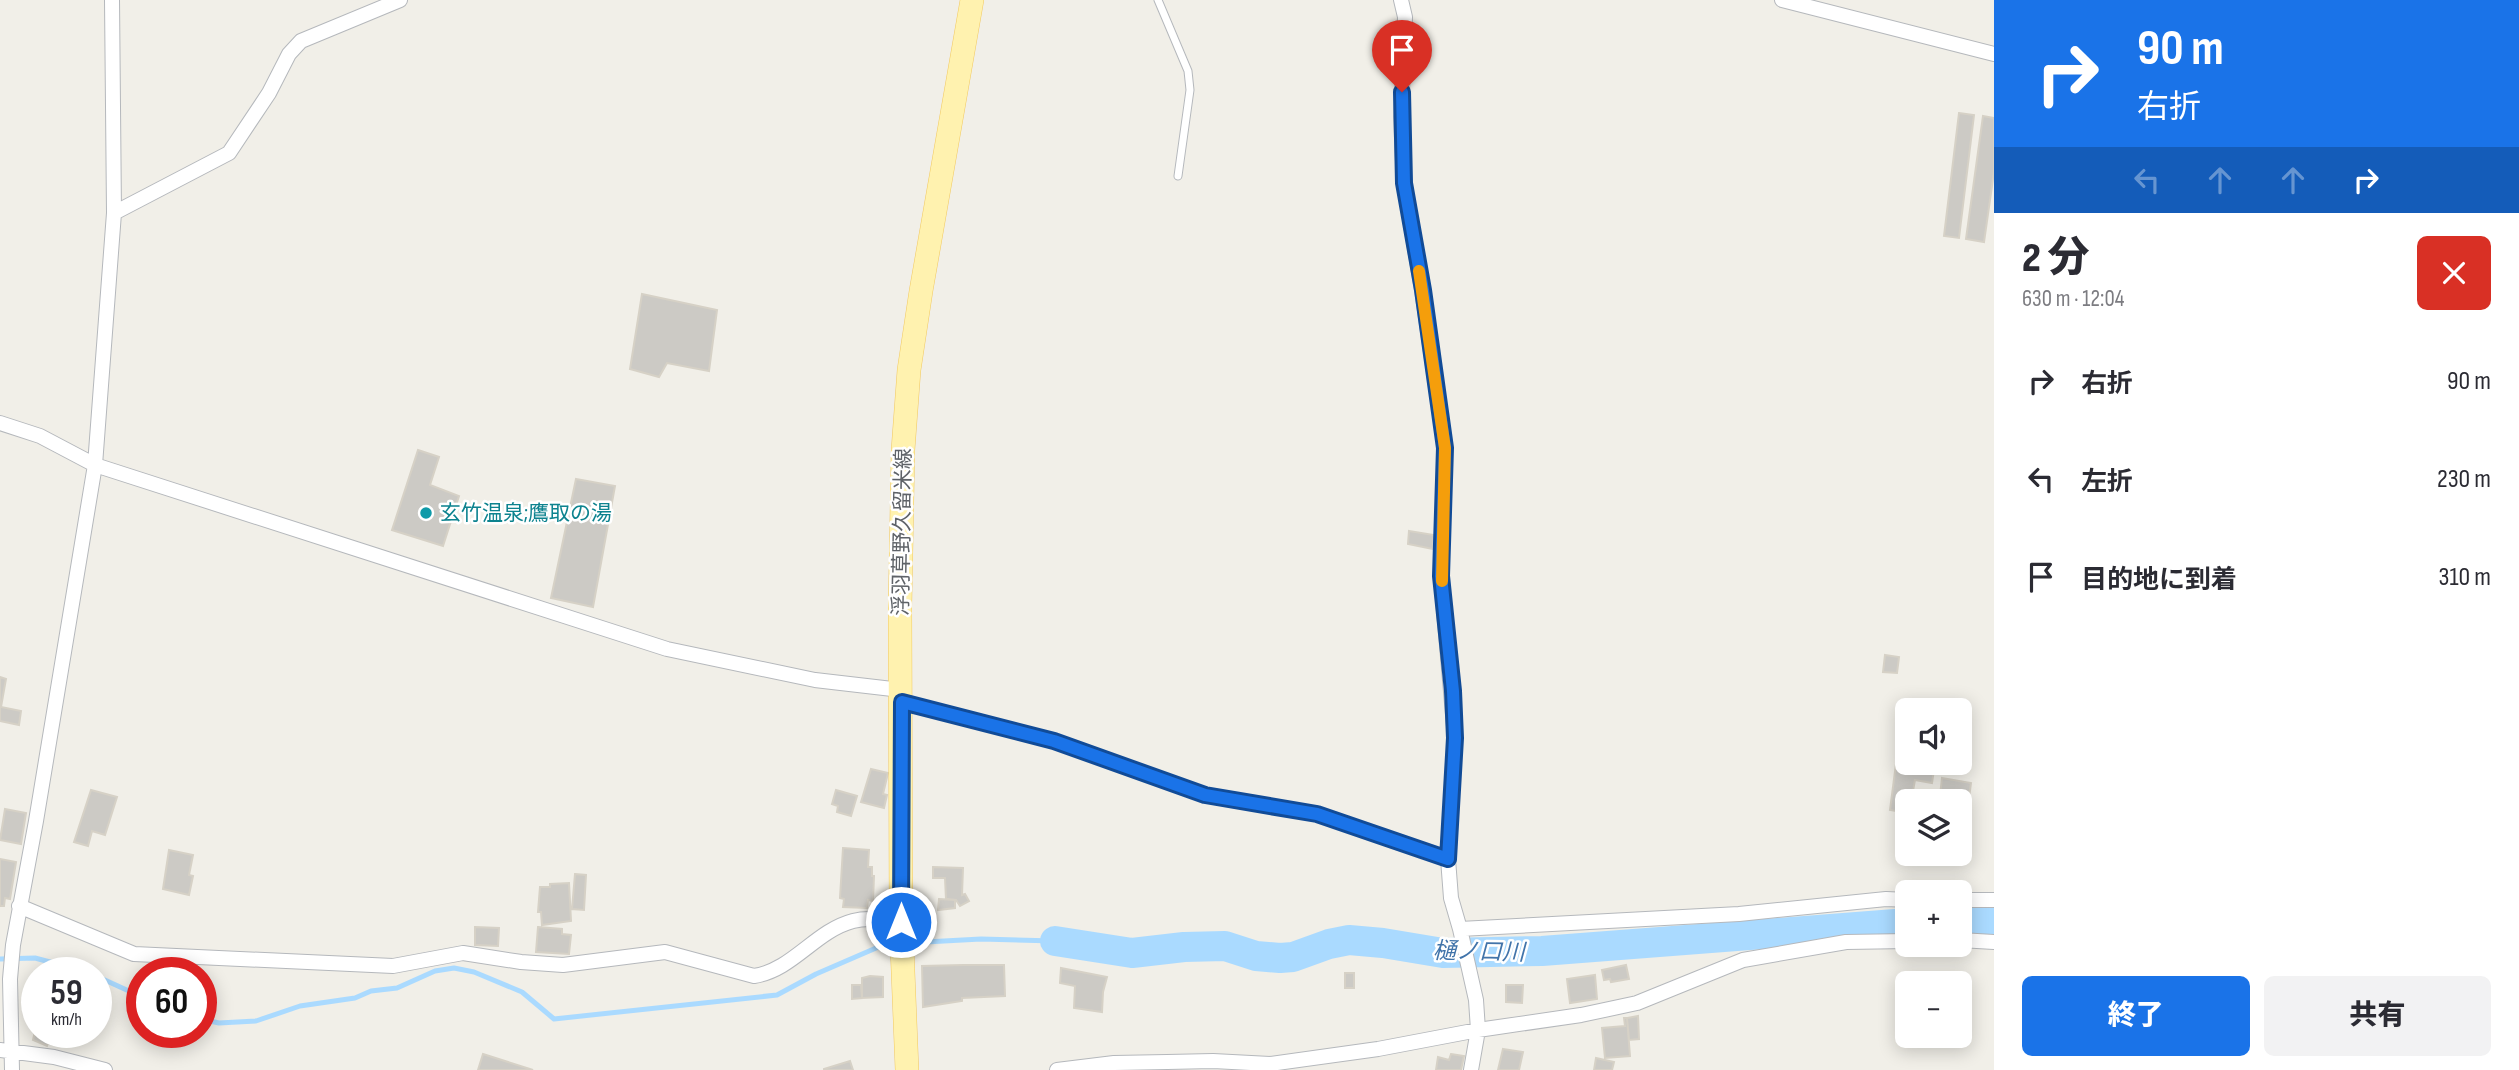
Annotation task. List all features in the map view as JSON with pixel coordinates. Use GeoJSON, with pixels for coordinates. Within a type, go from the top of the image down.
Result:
{"type":"FeatureCollection","features":[{"type":"Feature","properties":{"kind":"main road","name":"浮羽草野久留米線"},"geometry":{"type":"LineString","coordinates":[[907,1070],[901,925],[901,524],[909,370],[930,232],[972,0]]}},
{"type":"Feature","properties":{"kind":"street"},"geometry":{"type":"LineString","coordinates":[[12,1070],[6,1050],[13,945],[95,465],[114,213],[112,0]]}},
{"type":"Feature","properties":{"kind":"street"},"geometry":{"type":"LineString","coordinates":[[114,213],[229,153],[270,93],[289,54],[300,41],[400,0]]}},
{"type":"Feature","properties":{"kind":"street"},"geometry":{"type":"LineString","coordinates":[[1401,0],[1405,18],[1402,163],[1445,448],[1441,576],[1455,738],[1448,859],[1451,898],[1470,969],[1478,1030],[1471,1070]]}},
{"type":"Feature","properties":{"kind":"street"},"geometry":{"type":"LineString","coordinates":[[1782,0],[1994,54]]}},
{"type":"Feature","properties":{"kind":"street"},"geometry":{"type":"LineString","coordinates":[[0,423],[40,436],[95,465],[667,649],[902,696],[1054,741],[1205,795],[1317,814],[1448,859]]}},
{"type":"Feature","properties":{"kind":"street"},"geometry":{"type":"LineString","coordinates":[[1461,934],[1739,914],[1895,899]]}},
{"type":"Feature","properties":{"kind":"street"},"geometry":{"type":"LineString","coordinates":[[1972,900],[1994,901]]}},
{"type":"Feature","properties":{"kind":"street"},"geometry":{"type":"LineString","coordinates":[[19,906],[134,954],[393,966],[463,953],[563,965],[666,952],[754,976],[778,969],[835,928],[853,921],[868,919],[901,925]]}},
{"type":"Feature","properties":{"kind":"street"},"geometry":{"type":"LineString","coordinates":[[1057,1070],[1114,1063],[1213,1061],[1270,1064],[1378,1049],[1478,1030],[1581,1016],[1637,1003],[1743,960],[1846,942],[1895,941]]}},
{"type":"Feature","properties":{"kind":"street"},"geometry":{"type":"LineString","coordinates":[[1972,941],[1994,942]]}},
{"type":"Feature","properties":{"kind":"street"},"geometry":{"type":"LineString","coordinates":[[6,1050],[54,1057],[105,1070]]}},
{"type":"Feature","properties":{"kind":"lane"},"geometry":{"type":"LineString","coordinates":[[1158,0],[1188,71],[1190,90],[1178,176]]}},
{"type":"Feature","properties":{"kind":"building"},"geometry":{"type":"Polygon","coordinates":[[[1959,113],[1974,115],[1959,238],[1944,236],[1959,113]]]}},
{"type":"Feature","properties":{"kind":"building"},"geometry":{"type":"Polygon","coordinates":[[[1983,116],[1994,118],[1994,172],[1984,242],[1966,239],[1983,116]]]}},
{"type":"Feature","properties":{"kind":"building"},"geometry":{"type":"Polygon","coordinates":[[[642,294],[717,310],[709,371],[667,363],[659,377],[630,369],[642,294]]]}},
{"type":"Feature","properties":{"kind":"building","name":"玄竹温泉;鷹取の湯"},"geometry":{"type":"Polygon","coordinates":[[[418,450],[439,457],[430,485],[459,496],[443,546],[392,530],[418,450]]]}},
{"type":"Feature","properties":{"kind":"building"},"geometry":{"type":"Polygon","coordinates":[[[576,479],[615,486],[593,607],[551,598],[576,479]]]}},
{"type":"Feature","properties":{"kind":"building"},"geometry":{"type":"Polygon","coordinates":[[[1409,531],[1434,535],[1433,549],[1408,544],[1409,531]]]}},
{"type":"Feature","properties":{"kind":"building"},"geometry":{"type":"Polygon","coordinates":[[[1885,655],[1899,657],[1897,673],[1883,672],[1885,655]]]}},
{"type":"Feature","properties":{"kind":"building"},"geometry":{"type":"Polygon","coordinates":[[[0,677],[6,679],[1,707],[21,711],[19,725],[0,721],[0,677]]]}},
{"type":"Feature","properties":{"kind":"building"},"geometry":{"type":"Polygon","coordinates":[[[871,769],[888,773],[883,794],[887,795],[884,808],[861,802],[871,769]]]}},
{"type":"Feature","properties":{"kind":"building"},"geometry":{"type":"Polygon","coordinates":[[[1895,771],[1895,775],[1933,775],[1932,783],[1915,780],[1913,789],[1895,789],[1895,811],[1890,810],[1895,771]]]}},
{"type":"Feature","properties":{"kind":"building"},"geometry":{"type":"Polygon","coordinates":[[[1942,778],[1971,783],[1970,789],[1941,789],[1942,778]]]}},
{"type":"Feature","properties":{"kind":"building"},"geometry":{"type":"Polygon","coordinates":[[[91,790],[117,797],[105,835],[92,831],[88,846],[74,842],[91,790]]]}},
{"type":"Feature","properties":{"kind":"building"},"geometry":{"type":"Polygon","coordinates":[[[836,790],[857,796],[851,816],[837,812],[838,806],[832,804],[836,790]]]}},
{"type":"Feature","properties":{"kind":"building"},"geometry":{"type":"Polygon","coordinates":[[[5,809],[26,813],[21,844],[0,840],[5,809]]]}},
{"type":"Feature","properties":{"kind":"building"},"geometry":{"type":"Polygon","coordinates":[[[843,848],[869,850],[868,867],[872,867],[874,876],[873,901],[868,900],[867,908],[843,907],[844,899],[840,898],[843,848]]]}},
{"type":"Feature","properties":{"kind":"building"},"geometry":{"type":"Polygon","coordinates":[[[169,850],[193,855],[189,895],[163,889],[169,850]]]}},
{"type":"Feature","properties":{"kind":"building"},"geometry":{"type":"Polygon","coordinates":[[[0,859],[16,862],[10,899],[5,898],[4,906],[0,906],[0,859]]]}},
{"type":"Feature","properties":{"kind":"building"},"geometry":{"type":"Polygon","coordinates":[[[933,867],[963,868],[962,895],[965,894],[969,901],[960,906],[956,900],[946,899],[945,878],[933,878],[933,867]]]}},
{"type":"Feature","properties":{"kind":"building"},"geometry":{"type":"Polygon","coordinates":[[[575,874],[586,875],[584,910],[572,909],[575,874]]]}},
{"type":"Feature","properties":{"kind":"building"},"geometry":{"type":"Polygon","coordinates":[[[569,883],[571,921],[542,925],[541,912],[538,912],[540,887],[569,883]]]}},
{"type":"Feature","properties":{"kind":"building"},"geometry":{"type":"Polygon","coordinates":[[[939,899],[955,900],[955,908],[938,910],[939,899]]]}},
{"type":"Feature","properties":{"kind":"building"},"geometry":{"type":"Polygon","coordinates":[[[475,927],[499,928],[498,946],[475,945],[475,927]]]}},
{"type":"Feature","properties":{"kind":"building"},"geometry":{"type":"Polygon","coordinates":[[[538,927],[562,929],[562,934],[571,935],[569,954],[536,952],[538,927]]]}},
{"type":"Feature","properties":{"kind":"building"},"geometry":{"type":"Polygon","coordinates":[[[1004,965],[1005,996],[962,998],[962,1001],[923,1007],[922,966],[1004,965]]]}},
{"type":"Feature","properties":{"kind":"building"},"geometry":{"type":"Polygon","coordinates":[[[1626,965],[1629,979],[1611,982],[1610,979],[1604,980],[1602,970],[1626,965]]]}},
{"type":"Feature","properties":{"kind":"building"},"geometry":{"type":"Polygon","coordinates":[[[1061,968],[1107,977],[1102,1012],[1074,1008],[1075,986],[1060,983],[1061,968]]]}},
{"type":"Feature","properties":{"kind":"building"},"geometry":{"type":"Polygon","coordinates":[[[1345,973],[1354,973],[1354,988],[1345,988],[1345,973]]]}},
{"type":"Feature","properties":{"kind":"building"},"geometry":{"type":"Polygon","coordinates":[[[1595,975],[1597,999],[1570,1003],[1567,979],[1595,975]]]}},
{"type":"Feature","properties":{"kind":"building"},"geometry":{"type":"Polygon","coordinates":[[[883,977],[883,997],[862,998],[862,978],[883,977]]]}},
{"type":"Feature","properties":{"kind":"building"},"geometry":{"type":"Polygon","coordinates":[[[852,985],[861,985],[862,998],[852,999],[852,985]]]}},
{"type":"Feature","properties":{"kind":"building"},"geometry":{"type":"Polygon","coordinates":[[[1506,985],[1523,985],[1522,1003],[1506,1002],[1506,985]]]}},
{"type":"Feature","properties":{"kind":"building"},"geometry":{"type":"Polygon","coordinates":[[[1638,1016],[1639,1039],[1629,1040],[1627,1018],[1638,1016]]]}},
{"type":"Feature","properties":{"kind":"building"},"geometry":{"type":"Polygon","coordinates":[[[1624,1018],[1627,1018],[1630,1056],[1605,1058],[1602,1028],[1625,1026],[1624,1018]]]}},
{"type":"Feature","properties":{"kind":"building"},"geometry":{"type":"Polygon","coordinates":[[[1503,1049],[1523,1052],[1519,1070],[1498,1070],[1503,1049]]]}},
{"type":"Feature","properties":{"kind":"building"},"geometry":{"type":"Polygon","coordinates":[[[483,1054],[533,1070],[478,1070],[483,1054]]]}},
{"type":"Feature","properties":{"kind":"building"},"geometry":{"type":"Polygon","coordinates":[[[1451,1054],[1464,1056],[1461,1070],[1436,1070],[1438,1057],[1449,1060],[1451,1054]]]}},
{"type":"Feature","properties":{"kind":"building"},"geometry":{"type":"Polygon","coordinates":[[[1596,1058],[1614,1062],[1612,1070],[1594,1070],[1596,1058]]]}},
{"type":"Feature","properties":{"kind":"building"},"geometry":{"type":"Polygon","coordinates":[[[850,1061],[853,1070],[824,1070],[824,1069],[850,1061]]]}},
{"type":"Feature","properties":{"kind":"waterway","name":"樋ノ口川"},"geometry":{"type":"LineString","coordinates":[[1972,922],[1994,923]]}},
{"type":"Feature","properties":{"kind":"waterway","name":"樋ノ口川"},"geometry":{"type":"LineString","coordinates":[[1055,941],[1132,953],[1225,946],[1256,956],[1280,958],[1293,957],[1349,940],[1443,953],[1542,951],[1895,924]]}},
{"type":"Feature","properties":{"kind":"waterway"},"geometry":{"type":"LineString","coordinates":[[907,943],[981,939],[1055,941]]}},
{"type":"Feature","properties":{"kind":"waterway"},"geometry":{"type":"LineString","coordinates":[[217,1023],[256,1021],[300,1006],[355,998],[371,991],[397,988],[435,971],[454,968],[474,972],[522,992],[554,1019],[777,995],[816,974],[883,945],[897,944]]}},
{"type":"Feature","properties":{"kind":"waterway"},"geometry":{"type":"LineString","coordinates":[[0,959],[21,958]]}},
{"type":"Feature","properties":{"kind":"waterway"},"geometry":{"type":"LineString","coordinates":[[112,983],[126,990]]}},
{"type":"Feature","properties":{"kind":"slow traffic"},"geometry":{"type":"LineString","coordinates":[[1419,271],[1445,448],[1442,581]]}},
{"type":"Feature","properties":{"kind":"place","name":"玄竹温泉;鷹取の湯"},"geometry":{"type":"Point","coordinates":[426,513]}},
{"type":"Feature","properties":{"kind":"route"},"geometry":{"type":"LineString","coordinates":[[901,922],[902,702],[1054,741],[1205,795],[1317,814],[1448,859],[1455,738],[1441,576],[1445,448],[1423,290],[1404,183],[1402,92]]}}]}
